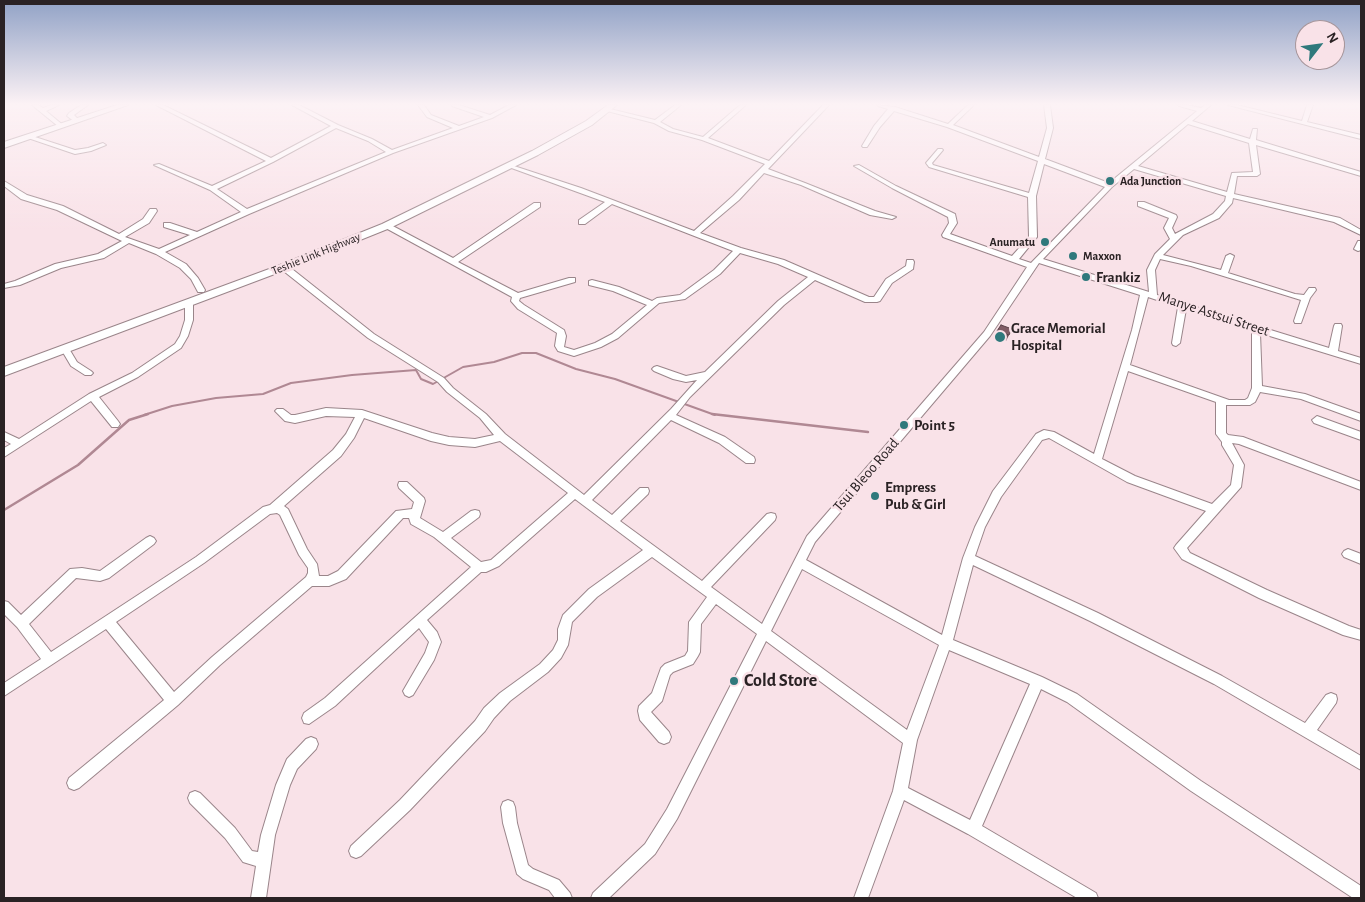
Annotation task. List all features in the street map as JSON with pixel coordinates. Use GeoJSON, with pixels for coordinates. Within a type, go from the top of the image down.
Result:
{"type":"FeatureCollection","features":[{"type":"Feature","properties":{"kind":"main road","name":"Teshie Link Highway"},"geometry":{"type":"LineString","coordinates":[[4,364],[339,240],[532,147]]}},
{"type":"Feature","properties":{"kind":"main road","name":"Teshie Link Highway"},"geometry":{"type":"LineString","coordinates":[[4,372],[189,304],[386,226],[546,147]]}},
{"type":"Feature","properties":{"kind":"street"},"geometry":{"type":"LineString","coordinates":[[60,147],[75,152],[97,147]]}},
{"type":"Feature","properties":{"kind":"street"},"geometry":{"type":"LineString","coordinates":[[244,147],[272,161]]}},
{"type":"Feature","properties":{"kind":"street"},"geometry":{"type":"LineString","coordinates":[[212,189],[297,147]]}},
{"type":"Feature","properties":{"kind":"street"},"geometry":{"type":"LineString","coordinates":[[382,147],[391,152]]}},
{"type":"Feature","properties":{"kind":"street"},"geometry":{"type":"LineString","coordinates":[[160,252],[246,212],[405,147]]}},
{"type":"Feature","properties":{"kind":"street"},"geometry":{"type":"LineString","coordinates":[[726,147],[769,163]]}},
{"type":"Feature","properties":{"kind":"street"},"geometry":{"type":"LineString","coordinates":[[696,233],[736,198],[785,147]]}},
{"type":"Feature","properties":{"kind":"street"},"geometry":{"type":"LineString","coordinates":[[1006,147],[1110,186]]}},
{"type":"Feature","properties":{"kind":"street"},"geometry":{"type":"LineString","coordinates":[[1014,259],[1033,237],[1032,196],[1045,147]]}},
{"type":"Feature","properties":{"kind":"street","name":"Tsui Bleoo Road"},"geometry":{"type":"LineString","coordinates":[[598,898],[650,849],[672,814],[811,539],[987,334],[1034,263],[1110,186],[1157,147]]}},
{"type":"Feature","properties":{"kind":"street"},"geometry":{"type":"LineString","coordinates":[[1097,460],[1124,366],[1149,294],[1150,270],[1158,256],[1174,239],[1183,232],[1216,216],[1229,201],[1234,174],[1254,174],[1258,172],[1253,147]]}},
{"type":"Feature","properties":{"kind":"street"},"geometry":{"type":"LineString","coordinates":[[1269,147],[1361,174]]}},
{"type":"Feature","properties":{"kind":"street"},"geometry":{"type":"LineString","coordinates":[[940,150],[929,163],[931,166],[1032,196]]}},
{"type":"Feature","properties":{"kind":"street"},"geometry":{"type":"LineString","coordinates":[[157,165],[212,189],[246,212]]}},
{"type":"Feature","properties":{"kind":"street"},"geometry":{"type":"LineString","coordinates":[[509,166],[611,201],[738,250],[771,259],[868,300],[872,300],[881,294],[888,281],[910,268],[910,262]]}},
{"type":"Feature","properties":{"kind":"street","name":"Manye Astsui Street"},"geometry":{"type":"LineString","coordinates":[[857,166],[952,216],[953,222],[946,235],[1014,259],[1149,294],[1361,361]]}},
{"type":"Feature","properties":{"kind":"street"},"geometry":{"type":"LineString","coordinates":[[1133,167],[1337,220],[1361,233]]}},
{"type":"Feature","properties":{"kind":"street"},"geometry":{"type":"LineString","coordinates":[[763,170],[803,184],[873,213],[892,218]]}},
{"type":"Feature","properties":{"kind":"street"},"geometry":{"type":"LineString","coordinates":[[4,183],[24,197],[60,208],[128,241],[160,252],[183,266],[194,278],[200,290]]}},
{"type":"Feature","properties":{"kind":"street"},"geometry":{"type":"LineString","coordinates":[[582,222],[611,201]]}},
{"type":"Feature","properties":{"kind":"street"},"geometry":{"type":"LineString","coordinates":[[1141,204],[1173,217],[1168,228],[1174,239]]}},
{"type":"Feature","properties":{"kind":"street"},"geometry":{"type":"LineString","coordinates":[[454,262],[537,205]]}},
{"type":"Feature","properties":{"kind":"street"},"geometry":{"type":"LineString","coordinates":[[119,237],[146,221],[153,211]]}},
{"type":"Feature","properties":{"kind":"street"},"geometry":{"type":"LineString","coordinates":[[167,225],[196,234]]}},
{"type":"Feature","properties":{"kind":"street"},"geometry":{"type":"LineString","coordinates":[[386,226],[517,296]]}},
{"type":"Feature","properties":{"kind":"street"},"geometry":{"type":"LineString","coordinates":[[4,286],[17,283],[58,266],[101,256],[128,241]]}},
{"type":"Feature","properties":{"kind":"street"},"geometry":{"type":"LineString","coordinates":[[572,280],[517,296],[514,301],[561,332],[562,336],[559,346],[561,349],[574,353],[598,345],[615,336],[652,304],[662,300],[674,300],[682,297],[717,272],[738,250]]}},
{"type":"Feature","properties":{"kind":"street"},"geometry":{"type":"LineString","coordinates":[[1158,256],[1193,264],[1306,298]]}},
{"type":"Feature","properties":{"kind":"street"},"geometry":{"type":"LineString","coordinates":[[1224,274],[1230,256]]}},
{"type":"Feature","properties":{"kind":"street"},"geometry":{"type":"LineString","coordinates":[[284,267],[371,336],[441,380],[450,390],[483,416],[502,438],[612,522],[910,740]]}},
{"type":"Feature","properties":{"kind":"street"},"geometry":{"type":"LineString","coordinates":[[585,501],[672,414],[687,395],[781,302],[814,276]]}},
{"type":"Feature","properties":{"kind":"street"},"geometry":{"type":"LineString","coordinates":[[592,283],[652,304]]}},
{"type":"Feature","properties":{"kind":"street"},"geometry":{"type":"LineString","coordinates":[[1298,320],[1306,298],[1312,290]]}},
{"type":"Feature","properties":{"kind":"street"},"geometry":{"type":"LineString","coordinates":[[4,453],[92,396],[135,375],[178,346],[184,336],[189,320],[189,304]]}},
{"type":"Feature","properties":{"kind":"street"},"geometry":{"type":"LineString","coordinates":[[1176,344],[1183,305]]}},
{"type":"Feature","properties":{"kind":"street"},"geometry":{"type":"LineString","coordinates":[[1333,352],[1338,326]]}},
{"type":"Feature","properties":{"kind":"street"},"geometry":{"type":"LineString","coordinates":[[1124,366],[1221,400],[1237,404],[1247,403],[1252,400],[1257,388],[1256,328]]}},
{"type":"Feature","properties":{"kind":"street"},"geometry":{"type":"LineString","coordinates":[[65,349],[74,364],[88,373]]}},
{"type":"Feature","properties":{"kind":"street"},"geometry":{"type":"LineString","coordinates":[[657,369],[676,378],[686,379],[707,375]]}},
{"type":"Feature","properties":{"kind":"street"},"geometry":{"type":"LineString","coordinates":[[1257,388],[1302,396],[1361,418]]}},
{"type":"Feature","properties":{"kind":"street"},"geometry":{"type":"LineString","coordinates":[[92,396],[115,424]]}},
{"type":"Feature","properties":{"kind":"street"},"geometry":{"type":"LineString","coordinates":[[1221,400],[1221,434],[1238,461],[1238,482],[1180,548],[1186,556],[1263,594],[1346,631],[1361,635]]}},
{"type":"Feature","properties":{"kind":"street"},"geometry":{"type":"LineString","coordinates":[[280,411],[288,418],[294,419],[326,412],[362,414],[431,437],[449,441],[475,443],[502,438]]}},
{"type":"Feature","properties":{"kind":"street"},"geometry":{"type":"LineString","coordinates":[[274,508],[337,453],[351,435],[352,428],[362,414]]}},
{"type":"Feature","properties":{"kind":"street"},"geometry":{"type":"LineString","coordinates":[[672,414],[722,440],[750,460]]}},
{"type":"Feature","properties":{"kind":"street"},"geometry":{"type":"LineString","coordinates":[[1317,420],[1361,436]]}},
{"type":"Feature","properties":{"kind":"street"},"geometry":{"type":"LineString","coordinates":[[861,898],[900,791],[910,740],[946,643],[969,558],[980,528],[997,494],[1039,436],[1044,434],[1051,435],[1097,460],[1111,470],[1214,509]]}},
{"type":"Feature","properties":{"kind":"street"},"geometry":{"type":"LineString","coordinates":[[4,436],[19,443]]}},
{"type":"Feature","properties":{"kind":"street"},"geometry":{"type":"LineString","coordinates":[[1227,441],[1232,438],[1240,440],[1361,486]]}},
{"type":"Feature","properties":{"kind":"street"},"geometry":{"type":"LineString","coordinates":[[403,485],[420,501],[414,516],[415,521],[444,538],[479,567],[486,567],[495,563],[574,493]]}},
{"type":"Feature","properties":{"kind":"street"},"geometry":{"type":"LineString","coordinates":[[612,522],[644,491]]}},
{"type":"Feature","properties":{"kind":"street"},"geometry":{"type":"LineString","coordinates":[[4,690],[200,560],[267,510],[279,508],[284,512],[302,552],[313,567],[314,574],[310,581],[216,661],[173,701],[74,783]]}},
{"type":"Feature","properties":{"kind":"street"},"geometry":{"type":"LineString","coordinates":[[310,581],[329,581],[342,575],[400,514],[416,512]]}},
{"type":"Feature","properties":{"kind":"street"},"geometry":{"type":"LineString","coordinates":[[444,538],[475,514]]}},
{"type":"Feature","properties":{"kind":"street"},"geometry":{"type":"LineString","coordinates":[[702,588],[771,518]]}},
{"type":"Feature","properties":{"kind":"street"},"geometry":{"type":"LineString","coordinates":[[21,623],[67,578],[74,574],[82,573],[100,576],[105,574],[150,541]]}},
{"type":"Feature","properties":{"kind":"street"},"geometry":{"type":"LineString","coordinates":[[356,851],[405,805],[480,726],[494,707],[544,668],[557,654],[564,642],[564,629],[567,618],[593,593],[651,551]]}},
{"type":"Feature","properties":{"kind":"street"},"geometry":{"type":"LineString","coordinates":[[1348,554],[1361,559]]}},
{"type":"Feature","properties":{"kind":"street"},"geometry":{"type":"LineString","coordinates":[[969,558],[1094,617],[1218,680],[1361,763]]}},
{"type":"Feature","properties":{"kind":"street"},"geometry":{"type":"LineString","coordinates":[[799,562],[946,643],[1038,681],[1072,698],[1196,786],[1361,895]]}},
{"type":"Feature","properties":{"kind":"street"},"geometry":{"type":"LineString","coordinates":[[309,718],[330,702],[418,620],[479,567]]}},
{"type":"Feature","properties":{"kind":"street"},"geometry":{"type":"LineString","coordinates":[[664,737],[644,715],[644,711],[658,697],[665,672],[669,668],[689,660],[694,652],[695,622],[714,597]]}},
{"type":"Feature","properties":{"kind":"street"},"geometry":{"type":"LineString","coordinates":[[4,606],[21,623],[49,660]]}},
{"type":"Feature","properties":{"kind":"street"},"geometry":{"type":"LineString","coordinates":[[409,691],[430,656],[434,642],[433,636],[418,620]]}},
{"type":"Feature","properties":{"kind":"street"},"geometry":{"type":"LineString","coordinates":[[108,622],[173,701]]}},
{"type":"Feature","properties":{"kind":"street"},"geometry":{"type":"LineString","coordinates":[[973,829],[1038,681]]}},
{"type":"Feature","properties":{"kind":"street"},"geometry":{"type":"LineString","coordinates":[[1307,732],[1331,699]]}},
{"type":"Feature","properties":{"kind":"street"},"geometry":{"type":"LineString","coordinates":[[258,898],[268,835],[283,785],[292,764],[310,744]]}},
{"type":"Feature","properties":{"kind":"street"},"geometry":{"type":"LineString","coordinates":[[900,791],[973,829],[1092,898]]}},
{"type":"Feature","properties":{"kind":"street"},"geometry":{"type":"LineString","coordinates":[[195,798],[230,833],[248,857],[263,860]]}},
{"type":"Feature","properties":{"kind":"street"},"geometry":{"type":"LineString","coordinates":[[508,807],[522,869],[528,874],[554,886],[565,898]]}},
{"type":"Feature","properties":{"kind":"building"},"geometry":{"type":"Polygon","coordinates":[[[1001,325],[1012,329],[1009,335],[997,331],[1001,325]]]}},
{"type":"Feature","properties":{"kind":"waterway"},"geometry":{"type":"LineString","coordinates":[[144,415],[172,406],[216,398],[263,394],[291,383],[352,375],[416,370],[421,379],[433,384],[463,367],[494,362],[522,353],[536,353],[576,369],[615,379],[712,414]]}},
{"type":"Feature","properties":{"kind":"waterway"},"geometry":{"type":"LineString","coordinates":[[4,510],[78,465],[129,420],[148,414]]}},
{"type":"Feature","properties":{"kind":"waterway"},"geometry":{"type":"LineString","coordinates":[[712,414],[868,432]]}},
{"type":"Feature","properties":{"kind":"place","name":"Ada Junction"},"geometry":{"type":"Point","coordinates":[1110,181]}},
{"type":"Feature","properties":{"kind":"place","name":"Anumatu"},"geometry":{"type":"Point","coordinates":[1045,242]}},
{"type":"Feature","properties":{"kind":"place","name":"Maxxon"},"geometry":{"type":"Point","coordinates":[1073,256]}},
{"type":"Feature","properties":{"kind":"place","name":"Frankiz"},"geometry":{"type":"Point","coordinates":[1086,277]}},
{"type":"Feature","properties":{"kind":"place","name":"Grace Memorial Hospital"},"geometry":{"type":"Point","coordinates":[1000,337]}},
{"type":"Feature","properties":{"kind":"place","name":"Point 5"},"geometry":{"type":"Point","coordinates":[904,425]}},
{"type":"Feature","properties":{"kind":"place","name":"Empress Pub & Girl"},"geometry":{"type":"Point","coordinates":[875,496]}},
{"type":"Feature","properties":{"kind":"place","name":"Cold Store"},"geometry":{"type":"Point","coordinates":[734,681]}}]}
